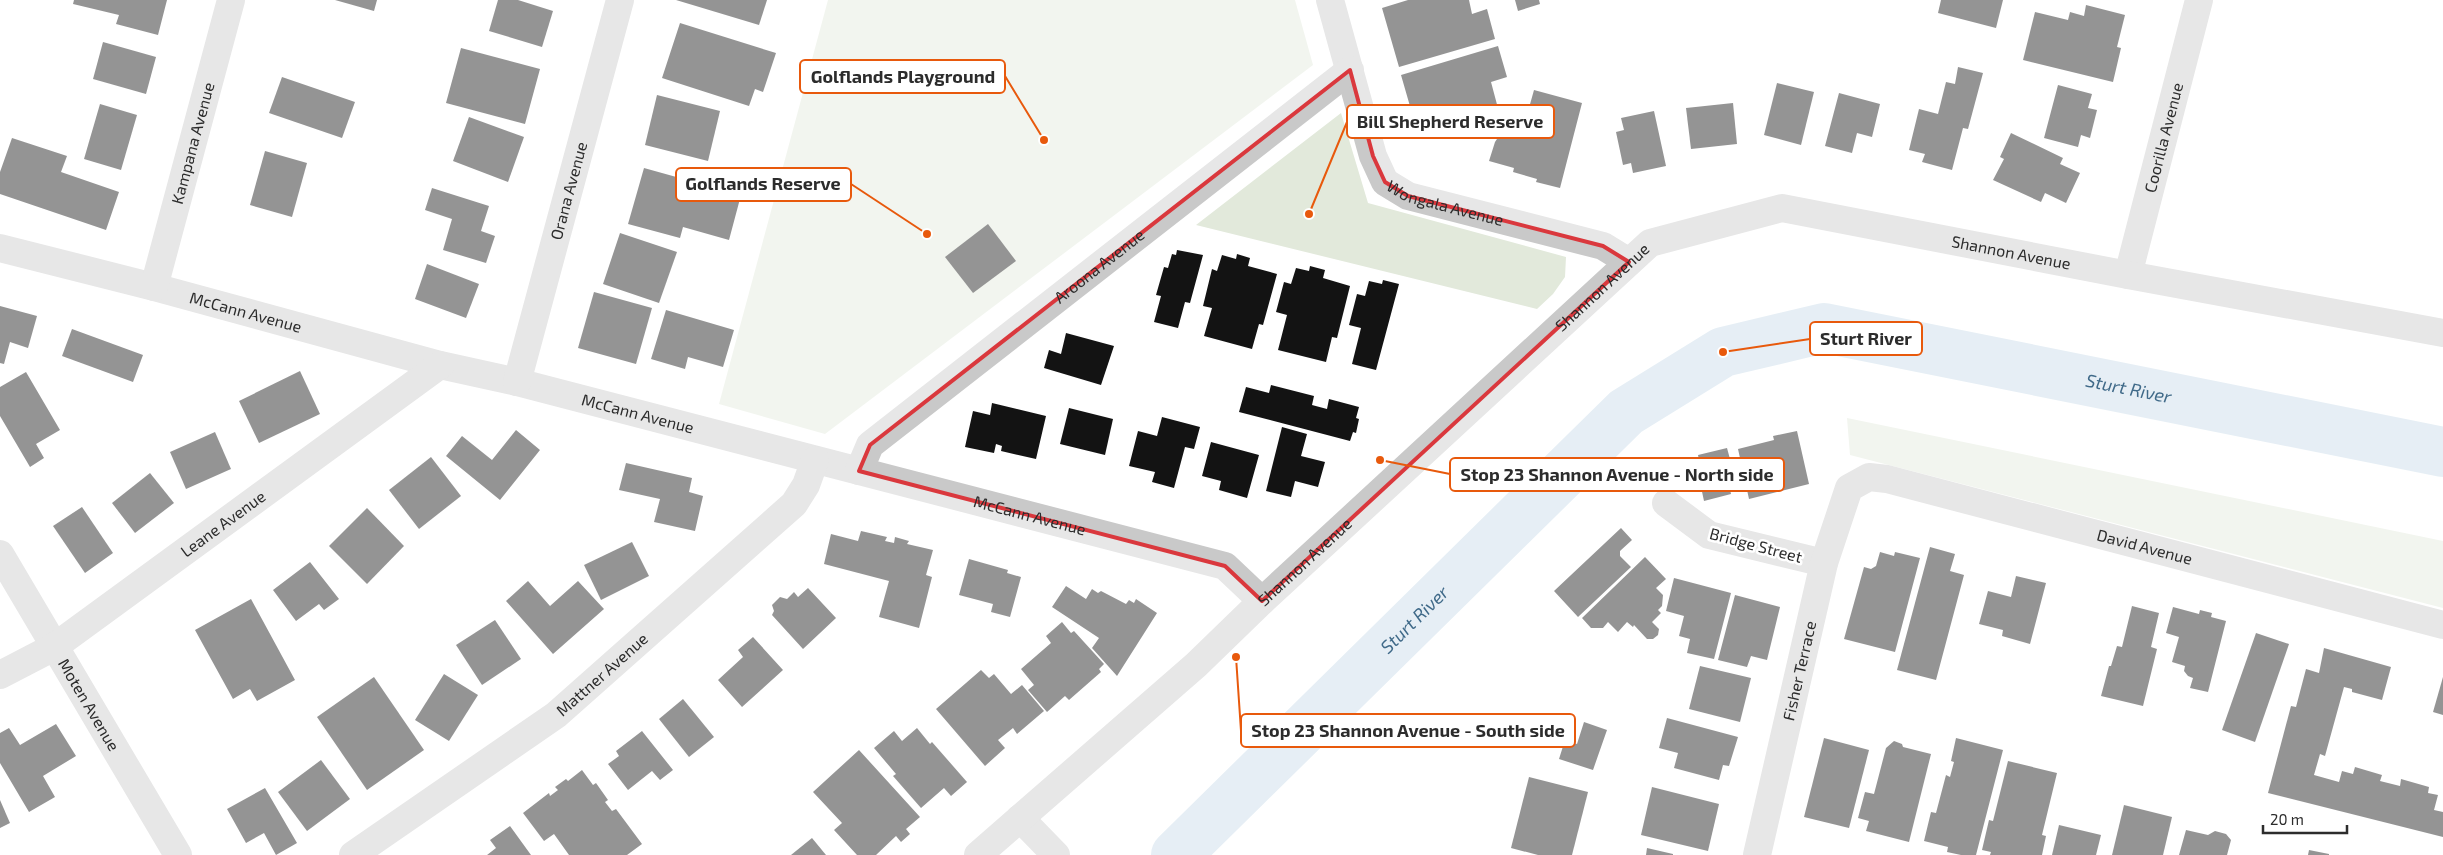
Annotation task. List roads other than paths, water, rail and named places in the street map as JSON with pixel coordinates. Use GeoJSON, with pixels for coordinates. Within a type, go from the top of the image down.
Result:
{"type":"FeatureCollection","features":[{"type":"Feature","properties":{"kind":"street","name":"Kampana Avenue"},"geometry":{"type":"LineString","coordinates":[[154,287],[231,0]]}},
{"type":"Feature","properties":{"kind":"street","name":"Orana Avenue"},"geometry":{"type":"LineString","coordinates":[[517,382],[620,0]]}},
{"type":"Feature","properties":{"kind":"street","name":"Wongala Avenue"},"geometry":{"type":"LineString","coordinates":[[1330,0],[1373,156],[1385,182],[1408,196],[1603,246],[1628,262]]}},
{"type":"Feature","properties":{"kind":"street","name":"Coorilla Avenue"},"geometry":{"type":"LineString","coordinates":[[2128,275],[2199,0]]}},
{"type":"Feature","properties":{"kind":"street","name":"Aroona Avenue"},"geometry":{"type":"LineString","coordinates":[[859,471],[870,446],[1350,70]]}},
{"type":"Feature","properties":{"kind":"street","name":"Shannon Avenue"},"geometry":{"type":"LineString","coordinates":[[978,855],[1196,665],[1262,600],[1650,243],[1782,208],[2128,275],[2443,332]]}},
{"type":"Feature","properties":{"kind":"street","name":"McCann Avenue"},"geometry":{"type":"LineString","coordinates":[[0,248],[154,287],[440,365],[517,382],[1225,566],[1262,600]]}},
{"type":"Feature","properties":{"kind":"street","name":"Leane Avenue"},"geometry":{"type":"LineString","coordinates":[[0,675],[54,647],[440,365]]}},
{"type":"Feature","properties":{"kind":"street","name":"Mattner Avenue"},"geometry":{"type":"LineString","coordinates":[[353,855],[556,715],[794,504],[806,485],[815,460]]}},
{"type":"Feature","properties":{"kind":"street","name":"David Avenue"},"geometry":{"type":"LineString","coordinates":[[1849,488],[1870,477],[1888,479],[2443,625]]}},
{"type":"Feature","properties":{"kind":"street","name":"Fisher Terrace"},"geometry":{"type":"LineString","coordinates":[[1758,855],[1824,563],[1849,488]]}},
{"type":"Feature","properties":{"kind":"street","name":"Bridge Street"},"geometry":{"type":"LineString","coordinates":[[1666,503],[1709,536],[1824,563]]}},
{"type":"Feature","properties":{"kind":"street","name":"Moten Avenue"},"geometry":{"type":"LineString","coordinates":[[0,554],[178,855]]}},
{"type":"Feature","properties":{"kind":"street"},"geometry":{"type":"LineString","coordinates":[[1020,818],[1056,855]]}},
{"type":"Feature","properties":{"kind":"waterway","name":"Sturt River"},"geometry":{"type":"LineString","coordinates":[[1176,855],[1626,412],[1723,352],[1824,328],[2443,452]]}},
{"type":"Feature","properties":{"kind":"place","name":"Golflands Playground"},"geometry":{"type":"Point","coordinates":[1044,140]}},
{"type":"Feature","properties":{"kind":"place","name":"Bill Shepherd Reserve"},"geometry":{"type":"Point","coordinates":[1309,214]}},
{"type":"Feature","properties":{"kind":"place","name":"Golflands Reserve"},"geometry":{"type":"Point","coordinates":[927,234]}},
{"type":"Feature","properties":{"kind":"place","name":"Sturt River"},"geometry":{"type":"Point","coordinates":[1723,352]}},
{"type":"Feature","properties":{"kind":"place","name":"Stop 23 Shannon Avenue - North side"},"geometry":{"type":"Point","coordinates":[1380,460]}},
{"type":"Feature","properties":{"kind":"place","name":"Stop 23 Shannon Avenue - South side"},"geometry":{"type":"Point","coordinates":[1236,657]}}]}
